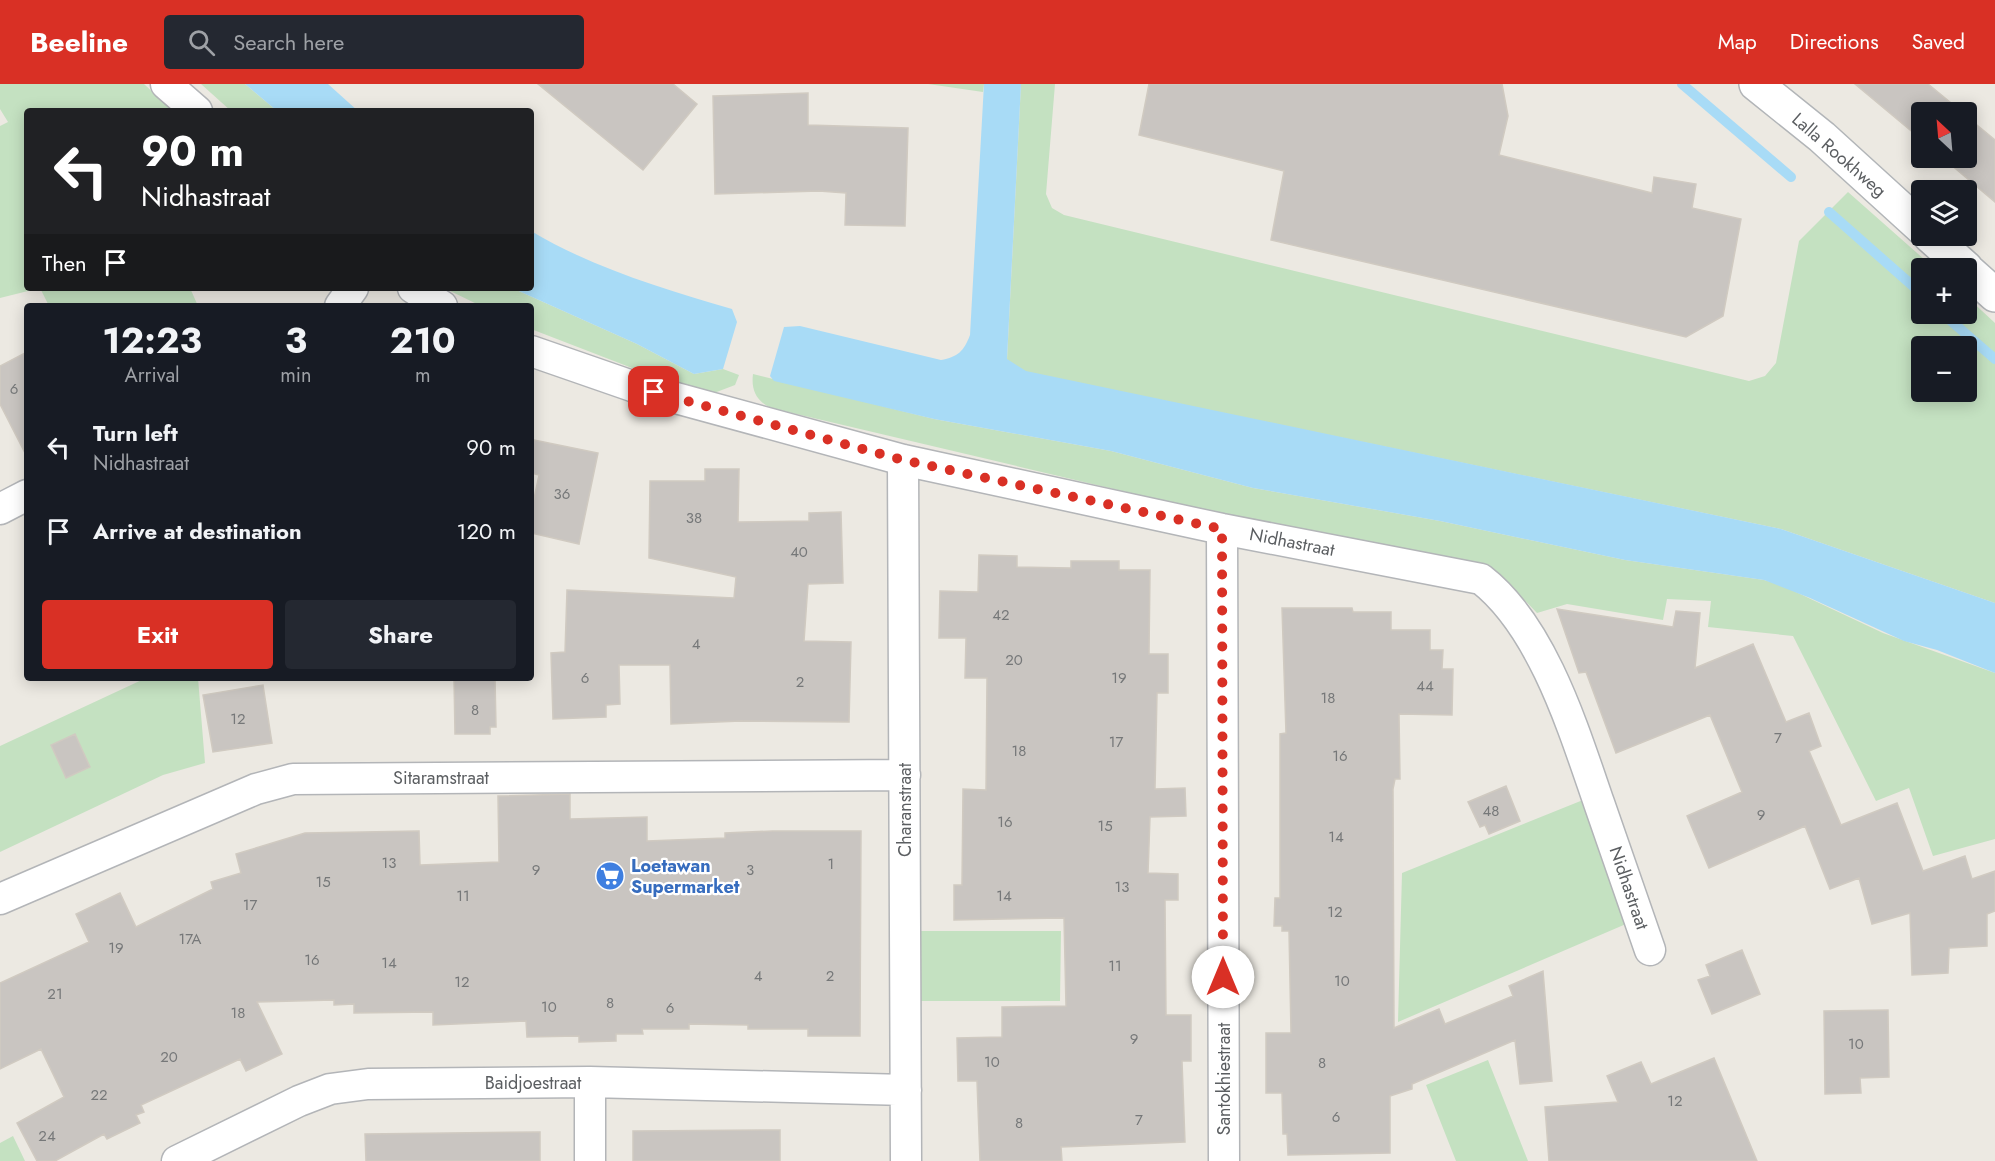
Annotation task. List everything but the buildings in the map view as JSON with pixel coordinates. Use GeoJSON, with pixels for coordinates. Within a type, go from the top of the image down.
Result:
{"type":"FeatureCollection","features":[{"type":"Feature","properties":{"kind":"street"},"geometry":{"type":"LineString","coordinates":[[166,84],[194,108]]}},
{"type":"Feature","properties":{"kind":"street","name":"Lalla Rookhweg"},"geometry":{"type":"LineString","coordinates":[[1756,84],[1830,144],[1911,218]]}},
{"type":"Feature","properties":{"kind":"street"},"geometry":{"type":"LineString","coordinates":[[1941,246],[1954,258]]}},
{"type":"Feature","properties":{"kind":"street"},"geometry":{"type":"LineString","coordinates":[[1977,279],[1995,295]]}},
{"type":"Feature","properties":{"kind":"street"},"geometry":{"type":"LineString","coordinates":[[418,291],[437,303]]}},
{"type":"Feature","properties":{"kind":"street","name":"Nidhastraat"},"geometry":{"type":"LineString","coordinates":[[534,352],[632,386],[903,460],[1222,529],[1481,579],[1500,594],[1522,624],[1566,706],[1650,950]]}},
{"type":"Feature","properties":{"kind":"street","name":"Charanstraat"},"geometry":{"type":"LineString","coordinates":[[903,460],[906,1161]]}},
{"type":"Feature","properties":{"kind":"street"},"geometry":{"type":"LineString","coordinates":[[0,509],[24,497]]}},
{"type":"Feature","properties":{"kind":"street","name":"Santokhiestraat"},"geometry":{"type":"LineString","coordinates":[[1222,529],[1224,1161]]}},
{"type":"Feature","properties":{"kind":"street","name":"Sitaramstraat"},"geometry":{"type":"LineString","coordinates":[[0,899],[256,789],[293,778],[905,775]]}},
{"type":"Feature","properties":{"kind":"street"},"geometry":{"type":"LineString","coordinates":[[590,1082],[590,1161]]}},
{"type":"Feature","properties":{"kind":"street","name":"Baidjoestraat"},"geometry":{"type":"LineString","coordinates":[[177,1161],[299,1101],[330,1089],[368,1084],[590,1082],[906,1090]]}},
{"type":"Feature","properties":{"kind":"green space"},"geometry":{"type":"Polygon","coordinates":[[[0,84],[144,84],[170,108],[24,108],[24,291],[28,291],[0,298],[0,126],[8,122],[0,109],[0,84]]]}},
{"type":"Feature","properties":{"kind":"green space"},"geometry":{"type":"Polygon","coordinates":[[[201,84],[245,84],[273,108],[228,108],[201,84]]]}},
{"type":"Feature","properties":{"kind":"green space"},"geometry":{"type":"Polygon","coordinates":[[[928,84],[984,84],[983,92],[928,84]]]}},
{"type":"Feature","properties":{"kind":"green space"},"geometry":{"type":"Polygon","coordinates":[[[1021,84],[1055,84],[1046,194],[1052,208],[1064,215],[1749,381],[1765,376],[1776,363],[1799,241],[1848,192],[1923,258],[1911,258],[1911,324],[1977,324],[1977,306],[1995,323],[1995,603],[1781,529],[1026,372],[1007,360],[1021,84]]]}},
{"type":"Feature","properties":{"kind":"green space"},"geometry":{"type":"Polygon","coordinates":[[[42,291],[191,291],[197,303],[48,303],[42,291]]]}},
{"type":"Feature","properties":{"kind":"green space"},"geometry":{"type":"Polygon","coordinates":[[[450,291],[519,291],[637,344],[694,374],[723,369],[739,375],[735,385],[714,393],[658,378],[534,330],[534,303],[475,303],[450,291]]]}},
{"type":"Feature","properties":{"kind":"green space"},"geometry":{"type":"Polygon","coordinates":[[[753,374],[934,419],[1111,451],[1253,488],[1440,521],[1625,560],[1764,580],[1781,585],[1883,633],[1995,673],[1995,839],[1933,856],[1909,788],[1876,801],[1793,636],[1708,627],[1711,601],[1667,599],[1663,620],[1567,604],[1537,613],[1505,580],[1483,566],[1173,503],[771,408],[758,398],[753,385],[753,374]]]}},
{"type":"Feature","properties":{"kind":"green space"},"geometry":{"type":"Polygon","coordinates":[[[140,681],[198,681],[205,763],[163,775],[0,852],[0,746],[140,681]]]}},
{"type":"Feature","properties":{"kind":"green space"},"geometry":{"type":"Polygon","coordinates":[[[1588,798],[1626,924],[1398,1022],[1402,873],[1588,798]]]}},
{"type":"Feature","properties":{"kind":"green space"},"geometry":{"type":"Polygon","coordinates":[[[921,931],[1061,931],[1060,1001],[921,1001],[921,931]]]}},
{"type":"Feature","properties":{"kind":"green space"},"geometry":{"type":"Polygon","coordinates":[[[1488,1060],[1528,1161],[1456,1161],[1426,1085],[1488,1060]]]}},
{"type":"Feature","properties":{"kind":"green space"},"geometry":{"type":"Polygon","coordinates":[[[13,1136],[25,1161],[0,1161],[0,1143],[13,1136]]]}},
{"type":"Feature","properties":{"kind":"water"},"geometry":{"type":"Polygon","coordinates":[[[245,84],[328,84],[355,108],[273,108],[245,84]]]}},
{"type":"Feature","properties":{"kind":"water"},"geometry":{"type":"Polygon","coordinates":[[[984,84],[1021,84],[1007,359],[1026,371],[1781,529],[1995,603],[1995,673],[1937,650],[1904,641],[1810,598],[1764,580],[1625,560],[1440,521],[1253,488],[1111,451],[934,419],[774,381],[770,376],[784,327],[800,326],[941,360],[956,355],[963,349],[970,335],[984,84]]]}},
{"type":"Feature","properties":{"kind":"water"},"geometry":{"type":"Polygon","coordinates":[[[534,233],[604,267],[732,309],[737,322],[723,369],[694,374],[637,344],[519,291],[534,291],[534,233]]]}},
{"type":"Feature","properties":{"kind":"waterway"},"geometry":{"type":"LineString","coordinates":[[1682,84],[1791,177]]}},
{"type":"Feature","properties":{"kind":"waterway"},"geometry":{"type":"LineString","coordinates":[[1829,212],[1911,284]]}},
{"type":"Feature","properties":{"kind":"waterway"},"geometry":{"type":"LineString","coordinates":[[1955,324],[1995,359]]}},
{"type":"Feature","properties":{"kind":"place","name":"Loetawan Supermarket"},"geometry":{"type":"Point","coordinates":[610,876]}},
{"type":"Feature","properties":{"kind":"route"},"geometry":{"type":"LineString","coordinates":[[654,392],[903,460],[1222,529],[1223,977]]}}]}
